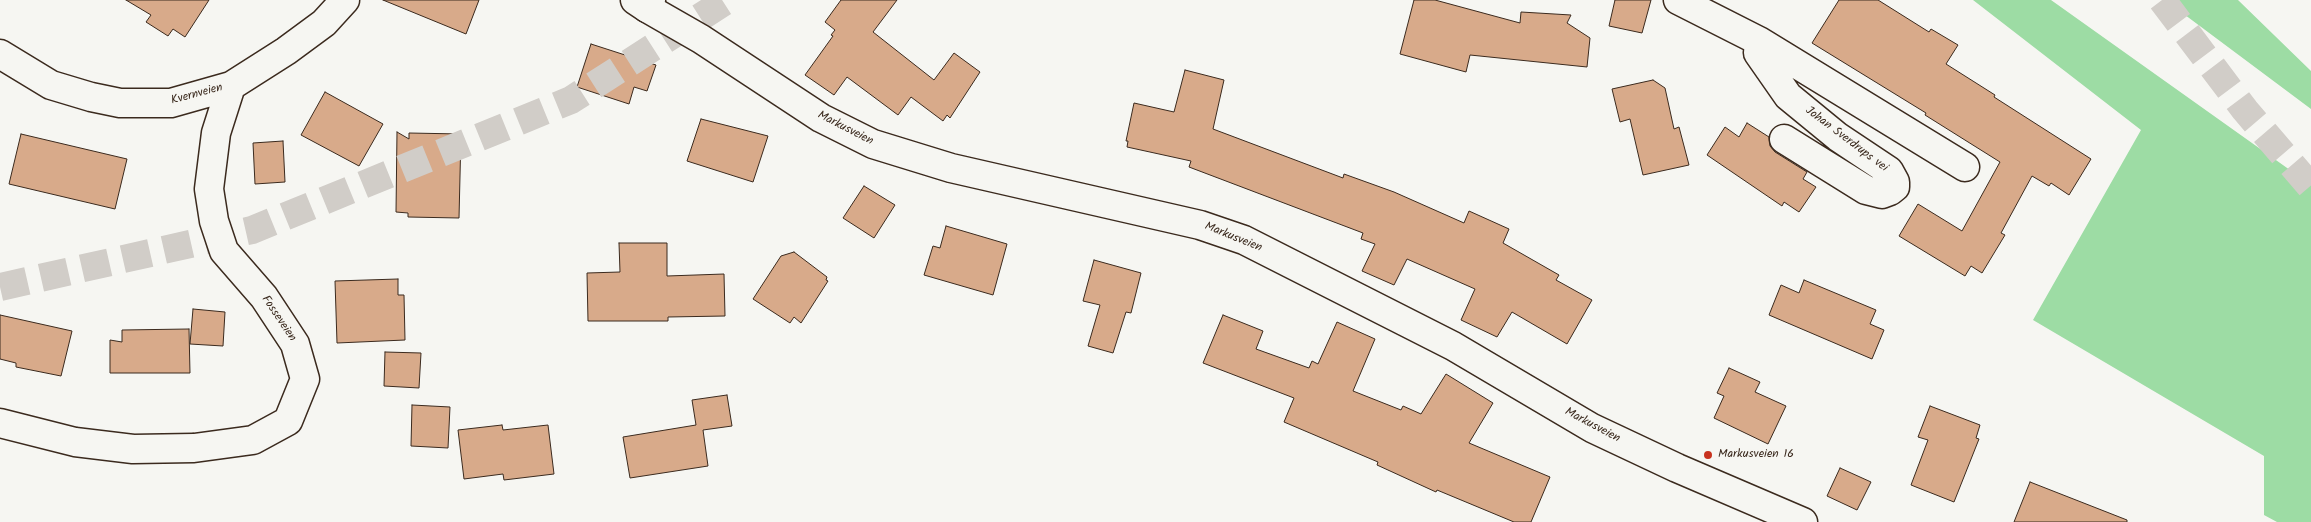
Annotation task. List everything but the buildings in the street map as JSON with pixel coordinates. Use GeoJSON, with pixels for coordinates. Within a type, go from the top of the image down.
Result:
{"type":"FeatureCollection","features":[{"type":"Feature","properties":{"kind":"street","name":"Kvernveien"},"geometry":{"type":"LineString","coordinates":[[0,54],[51,85],[120,103],[171,103],[231,86],[286,51],[324,23],[345,0]]}},
{"type":"Feature","properties":{"kind":"street"},"geometry":{"type":"LineString","coordinates":[[1678,0],[1759,41],[1965,167]]}},
{"type":"Feature","properties":{"kind":"street","name":"Markusveien"},"geometry":{"type":"LineString","coordinates":[[644,2],[821,118],[872,144],[951,168],[1200,225],[1244,240],[1453,346],[1592,428],[1677,468],[1803,522]]}},
{"type":"Feature","properties":{"kind":"street","name":"Johan Sverdrups vei"},"geometry":{"type":"LineString","coordinates":[[1759,41],[1758,53],[1788,96],[1838,136],[1889,171],[1895,182],[1895,187],[1882,194],[1866,190],[1784,139]]}},
{"type":"Feature","properties":{"kind":"street","name":"Fosseveien"},"geometry":{"type":"LineString","coordinates":[[0,423],[75,442],[133,449],[194,448],[253,440],[288,421],[305,378],[295,344],[264,298],[224,251],[214,221],[209,189],[216,133],[231,86]]}},
{"type":"Feature","properties":{"kind":"green space"},"geometry":{"type":"Polygon","coordinates":[[[1973,0],[2051,0],[2311,185],[2311,522],[2277,522],[2264,515],[2264,456],[2033,320],[2141,130],[1973,0]]]}},
{"type":"Feature","properties":{"kind":"green space"},"geometry":{"type":"Polygon","coordinates":[[[2165,0],[2238,0],[2311,71],[2311,109],[2165,0]]]}},
{"type":"Feature","properties":{"kind":"tunnel"},"geometry":{"type":"LineString","coordinates":[[0,287],[252,230],[571,100],[727,0]]}},
{"type":"Feature","properties":{"kind":"tunnel"},"geometry":{"type":"LineString","coordinates":[[2162,0],[2245,110],[2311,187]]}},
{"type":"Feature","properties":{"kind":"place","name":"Markusveien 16"},"geometry":{"type":"Point","coordinates":[1708,455]}}]}
